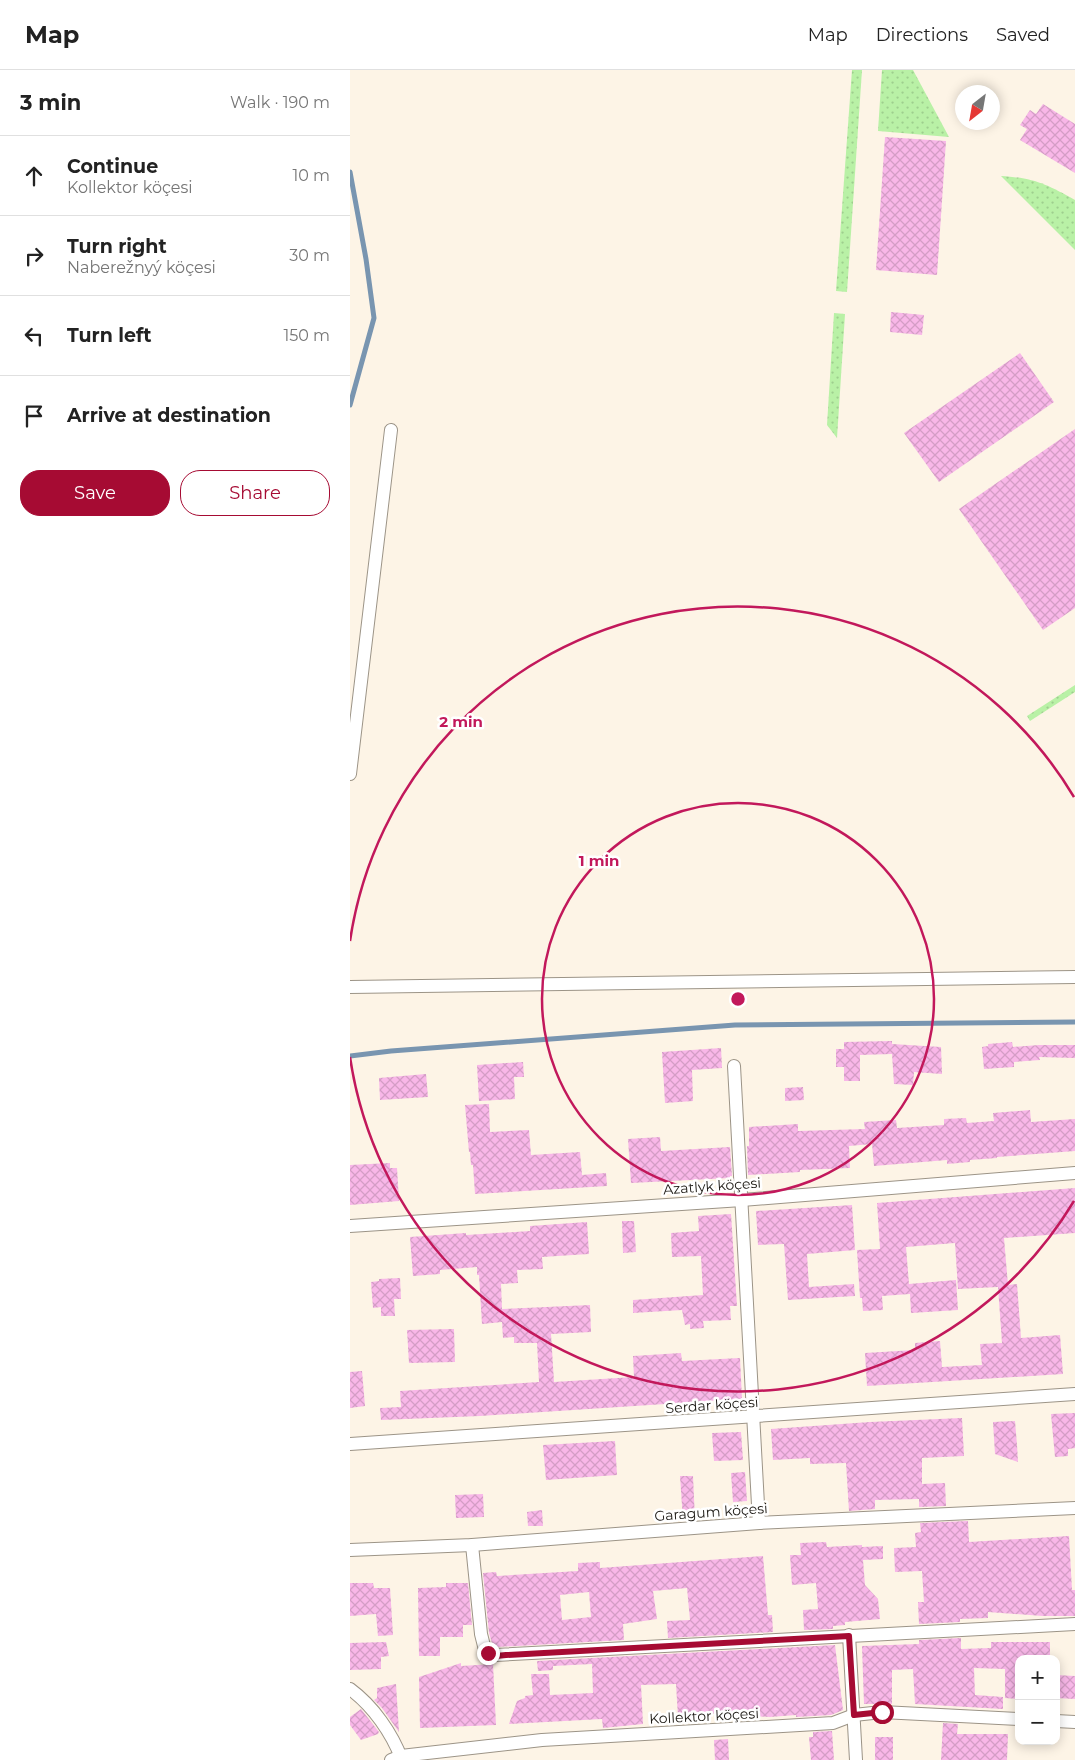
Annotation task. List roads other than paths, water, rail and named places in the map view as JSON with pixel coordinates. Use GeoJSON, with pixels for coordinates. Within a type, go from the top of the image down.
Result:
{"type":"FeatureCollection","features":[{"type":"Feature","properties":{"kind":"street"},"geometry":{"type":"LineString","coordinates":[[350,774],[391,430]]}},
{"type":"Feature","properties":{"kind":"street"},"geometry":{"type":"LineString","coordinates":[[350,987],[1075,977]]}},
{"type":"Feature","properties":{"kind":"street"},"geometry":{"type":"LineString","coordinates":[[734,1066],[759,1523]]}},
{"type":"Feature","properties":{"kind":"street","name":"Azatlyk köçesi"},"geometry":{"type":"LineString","coordinates":[[350,1226],[742,1200],[1075,1173]]}},
{"type":"Feature","properties":{"kind":"street","name":"Serdar köçesi"},"geometry":{"type":"LineString","coordinates":[[350,1444],[1075,1394]]}},
{"type":"Feature","properties":{"kind":"street","name":"Garagum köçesi"},"geometry":{"type":"LineString","coordinates":[[350,1550],[472,1545],[759,1523],[1075,1508]]}},
{"type":"Feature","properties":{"kind":"street"},"geometry":{"type":"LineString","coordinates":[[472,1545],[480,1634],[488,1653],[496,1656],[1075,1624]]}},
{"type":"Feature","properties":{"kind":"street"},"geometry":{"type":"LineString","coordinates":[[849,1636],[856,1760]]}},
{"type":"Feature","properties":{"kind":"street"},"geometry":{"type":"LineString","coordinates":[[350,1689],[364,1700],[378,1716],[398,1759]]}},
{"type":"Feature","properties":{"kind":"street","name":"Kollektor köçesi"},"geometry":{"type":"LineString","coordinates":[[398,1759],[542,1740],[833,1723],[854,1715],[882,1712],[1015,1719]]}},
{"type":"Feature","properties":{"kind":"street"},"geometry":{"type":"LineString","coordinates":[[1060,1721],[1075,1722]]}},
{"type":"Feature","properties":{"kind":"waterway"},"geometry":{"type":"LineString","coordinates":[[350,172],[366,259],[374,318],[350,405]]}},
{"type":"Feature","properties":{"kind":"waterway"},"geometry":{"type":"LineString","coordinates":[[350,1056],[391,1051],[735,1025],[1075,1022]]}}]}
